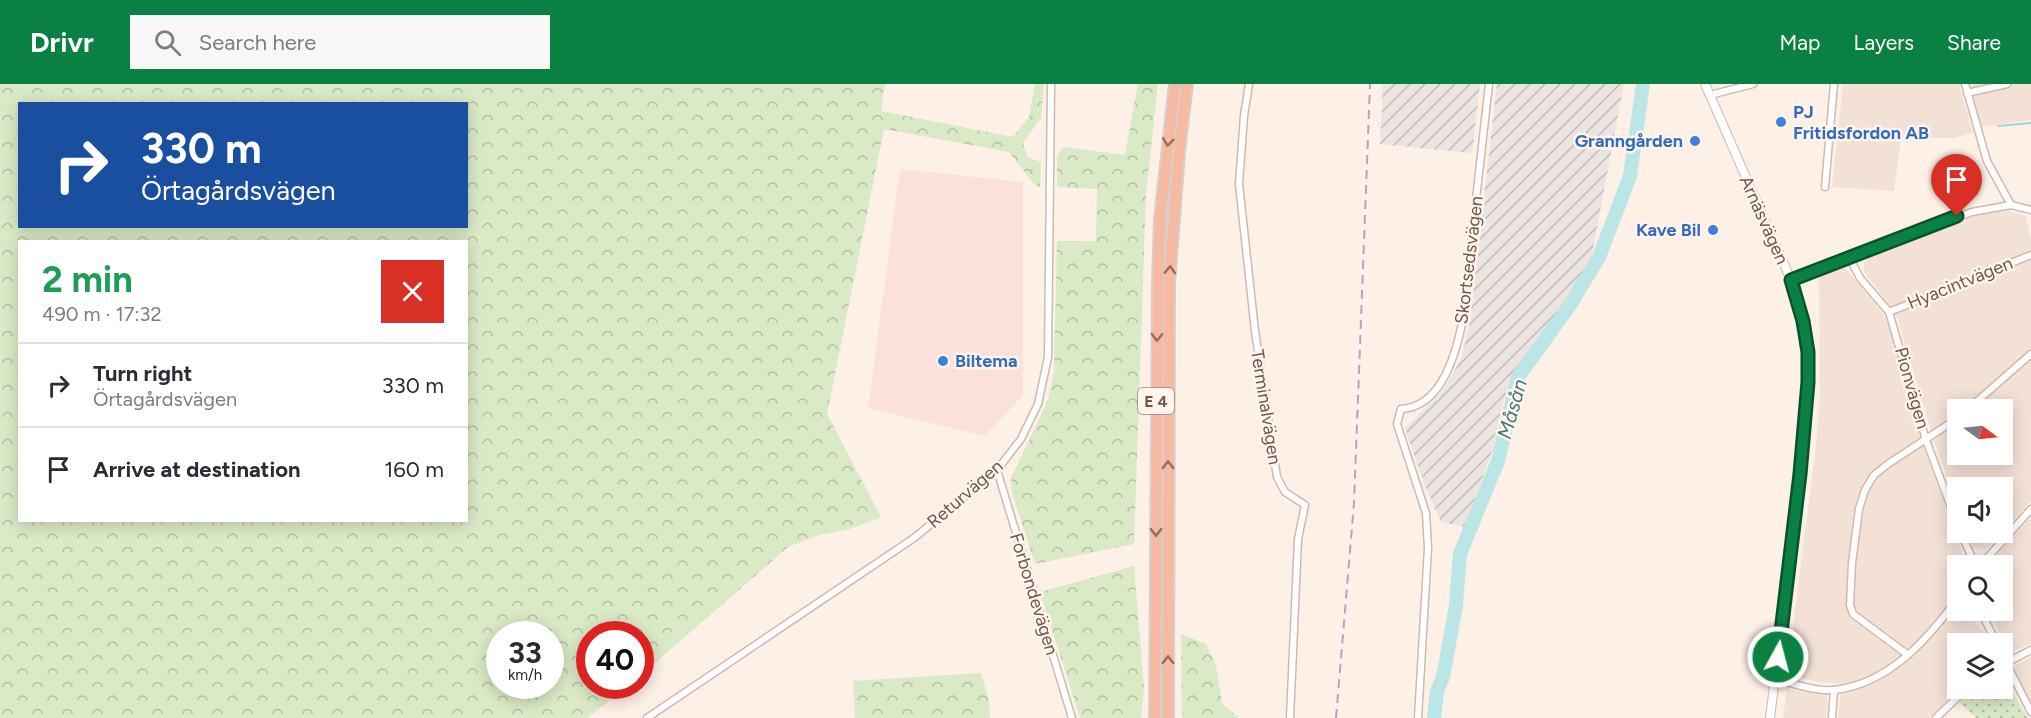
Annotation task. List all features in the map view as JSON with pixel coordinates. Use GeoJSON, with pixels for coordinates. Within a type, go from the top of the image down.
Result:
{"type":"FeatureCollection","features":[{"type":"Feature","properties":{"kind":"highway","name":"E 4"},"geometry":{"type":"LineString","coordinates":[[1155,718],[1158,283],[1161,207],[1175,84]]}},
{"type":"Feature","properties":{"kind":"highway","name":"E 4"},"geometry":{"type":"LineString","coordinates":[[1168,718],[1169,284],[1179,152],[1187,84]]}},
{"type":"Feature","properties":{"kind":"street","name":"Returvägen"},"geometry":{"type":"LineString","coordinates":[[647,718],[914,538],[997,470],[1029,425],[1045,380],[1051,213],[1051,84]]}},
{"type":"Feature","properties":{"kind":"street","name":"Terminalvägen"},"geometry":{"type":"LineString","coordinates":[[1249,84],[1239,184],[1253,320],[1277,477],[1285,492],[1305,505],[1298,539],[1290,718]]}},
{"type":"Feature","properties":{"kind":"street","name":"Skortsedsvägen"},"geometry":{"type":"LineString","coordinates":[[1418,718],[1427,572],[1426,513],[1397,424],[1401,409],[1420,404],[1429,396],[1450,367],[1456,349],[1462,324],[1489,84]]}},
{"type":"Feature","properties":{"kind":"street","name":"Arnäsvägen"},"geometry":{"type":"LineString","coordinates":[[1705,84],[1791,280],[1803,321],[1808,352],[1808,382],[1801,464],[1770,718]]}},
{"type":"Feature","properties":{"kind":"street"},"geometry":{"type":"LineString","coordinates":[[1710,95],[1753,84]]}},
{"type":"Feature","properties":{"kind":"street"},"geometry":{"type":"LineString","coordinates":[[1825,187],[1834,84]]}},
{"type":"Feature","properties":{"kind":"street"},"geometry":{"type":"LineString","coordinates":[[1965,84],[1987,161],[2011,205]]}},
{"type":"Feature","properties":{"kind":"street"},"geometry":{"type":"LineString","coordinates":[[1967,93],[2007,84]]}},
{"type":"Feature","properties":{"kind":"street"},"geometry":{"type":"LineString","coordinates":[[1791,280],[1957,216],[2011,205],[2031,210]]}},
{"type":"Feature","properties":{"kind":"street","name":"Hyacintvägen"},"geometry":{"type":"LineString","coordinates":[[1888,312],[2031,255]]}},
{"type":"Feature","properties":{"kind":"street","name":"Pionvägen"},"geometry":{"type":"LineString","coordinates":[[1850,259],[1860,278],[1888,312],[1926,440],[1947,496]]}},
{"type":"Feature","properties":{"kind":"street"},"geometry":{"type":"LineString","coordinates":[[1980,399],[2031,354]]}},
{"type":"Feature","properties":{"kind":"street"},"geometry":{"type":"LineString","coordinates":[[1908,655],[1852,614],[1850,605],[1852,563],[1858,509],[1874,475],[1947,426]]}},
{"type":"Feature","properties":{"kind":"street","name":"Forbondevägen"},"geometry":{"type":"LineString","coordinates":[[997,470],[1072,718]]}},
{"type":"Feature","properties":{"kind":"street"},"geometry":{"type":"LineString","coordinates":[[1990,555],[2031,509]]}},
{"type":"Feature","properties":{"kind":"street"},"geometry":{"type":"LineString","coordinates":[[1775,679],[1834,690],[1877,675],[1908,655],[1929,636],[1947,612]]}},
{"type":"Feature","properties":{"kind":"street"},"geometry":{"type":"LineString","coordinates":[[2013,659],[2031,650]]}},
{"type":"Feature","properties":{"kind":"street"},"geometry":{"type":"LineString","coordinates":[[2013,680],[2031,712]]}},
{"type":"Feature","properties":{"kind":"street"},"geometry":{"type":"LineString","coordinates":[[1832,718],[1834,690]]}},
{"type":"Feature","properties":{"kind":"street"},"geometry":{"type":"LineString","coordinates":[[1936,718],[1955,699]]}},
{"type":"Feature","properties":{"kind":"shaded area"},"geometry":{"type":"Polygon","coordinates":[[[1383,84],[1480,84],[1472,153],[1380,144],[1383,84]]]}},
{"type":"Feature","properties":{"kind":"shaded area"},"geometry":{"type":"Polygon","coordinates":[[[1497,84],[1624,84],[1589,270],[1544,331],[1505,395],[1494,446],[1465,527],[1441,522],[1425,486],[1405,428],[1442,392],[1461,359],[1469,326],[1497,84]]]}},
{"type":"Feature","properties":{"kind":"shaded area"},"geometry":{"type":"Polygon","coordinates":[[[1843,84],[1959,84],[1973,133],[1953,138],[1901,138],[1894,191],[1832,187],[1843,84]]]}},
{"type":"Feature","properties":{"kind":"shaded area"},"geometry":{"type":"Polygon","coordinates":[[[1970,84],[2031,84],[2031,120],[1980,127],[1970,84]]]}},
{"type":"Feature","properties":{"kind":"shaded area"},"geometry":{"type":"Polygon","coordinates":[[[900,169],[1023,182],[1023,395],[985,436],[868,408],[900,169]]]}},
{"type":"Feature","properties":{"kind":"shaded area"},"geometry":{"type":"Polygon","coordinates":[[[2008,211],[2026,216],[2031,241],[2031,501],[2013,520],[2013,477],[1947,478],[1898,320],[1889,304],[1864,272],[1864,263],[1870,258],[1983,213],[2008,211]]]}},
{"type":"Feature","properties":{"kind":"shaded area"},"geometry":{"type":"Polygon","coordinates":[[[1845,268],[1881,311],[1889,326],[1918,431],[1947,512],[1947,543],[1958,543],[1962,555],[1947,555],[1947,621],[1975,621],[1983,633],[1947,633],[1947,699],[1949,699],[1930,718],[1838,718],[1842,684],[1819,682],[1787,674],[1816,446],[1820,395],[1819,276],[1845,268]]]}},
{"type":"Feature","properties":{"kind":"shaded area"},"geometry":{"type":"Polygon","coordinates":[[[2031,517],[2031,644],[2014,650],[2013,633],[2000,633],[1993,621],[2013,621],[2013,555],[1996,555],[2007,543],[2013,543],[2013,537],[2031,517]]]}},
{"type":"Feature","properties":{"kind":"shaded area"},"geometry":{"type":"Polygon","coordinates":[[[1971,543],[1992,543],[1985,550],[1973,547],[1971,543]]]}},
{"type":"Feature","properties":{"kind":"shaded area"},"geometry":{"type":"Polygon","coordinates":[[[2031,657],[2031,705],[2014,673],[2015,666],[2031,657]]]}},
{"type":"Feature","properties":{"kind":"shaded area"},"geometry":{"type":"Polygon","coordinates":[[[1787,689],[1826,695],[1828,702],[1826,718],[1783,718],[1787,689]]]}},
{"type":"Feature","properties":{"kind":"green space"},"geometry":{"type":"Polygon","coordinates":[[[0,84],[885,84],[881,111],[1013,137],[1029,117],[1035,84],[1044,84],[1041,118],[1023,143],[1027,157],[1041,162],[1040,187],[1036,186],[1009,152],[884,129],[827,414],[881,517],[850,529],[819,535],[788,547],[654,664],[654,621],[576,621],[576,699],[611,699],[587,718],[0,718],[0,84]]]}},
{"type":"Feature","properties":{"kind":"green space"},"geometry":{"type":"Polygon","coordinates":[[[1138,84],[1158,84],[1146,192],[1134,544],[1035,564],[1012,493],[1011,478],[1048,400],[1054,371],[1057,241],[1096,241],[1097,189],[1057,187],[1057,156],[1064,147],[1125,155],[1138,84]]]}},
{"type":"Feature","properties":{"kind":"green space"},"geometry":{"type":"Polygon","coordinates":[[[1134,566],[1144,687],[1141,718],[1080,718],[1040,592],[1134,566]]]}},
{"type":"Feature","properties":{"kind":"green space"},"geometry":{"type":"Polygon","coordinates":[[[1181,634],[1206,644],[1216,665],[1222,703],[1239,718],[1182,718],[1181,634]]]}},
{"type":"Feature","properties":{"kind":"green space"},"geometry":{"type":"Polygon","coordinates":[[[981,673],[989,700],[990,718],[855,718],[853,681],[981,673]]]}},
{"type":"Feature","properties":{"kind":"green space"},"geometry":{"type":"Polygon","coordinates":[[[2013,693],[2028,718],[1976,718],[1959,702],[1963,699],[2013,699],[2013,693]]]}},
{"type":"Feature","properties":{"kind":"waterway","name":"Måsån"},"geometry":{"type":"LineString","coordinates":[[1434,718],[1437,691],[1443,677],[1456,605],[1460,554],[1498,461],[1518,377],[1570,305],[1599,257],[1630,176],[1643,84]]}},
{"type":"Feature","properties":{"kind":"waterway"},"geometry":{"type":"LineString","coordinates":[[1998,126],[2031,123]]}},
{"type":"Feature","properties":{"kind":"railway"},"geometry":{"type":"LineString","coordinates":[[1336,718],[1354,503],[1370,84]]}},
{"type":"Feature","properties":{"kind":"place","name":"PJ Fritidsfordon AB"},"geometry":{"type":"Point","coordinates":[1781,122]}},
{"type":"Feature","properties":{"kind":"place","name":"Granngården"},"geometry":{"type":"Point","coordinates":[1695,141]}},
{"type":"Feature","properties":{"kind":"place","name":"Kave Bil"},"geometry":{"type":"Point","coordinates":[1713,230]}},
{"type":"Feature","properties":{"kind":"place","name":"Biltema"},"geometry":{"type":"Point","coordinates":[943,361]}},
{"type":"Feature","properties":{"kind":"route"},"geometry":{"type":"LineString","coordinates":[[1778,657],[1800,474],[1808,382],[1808,352],[1803,321],[1791,280],[1957,216]]}}]}
